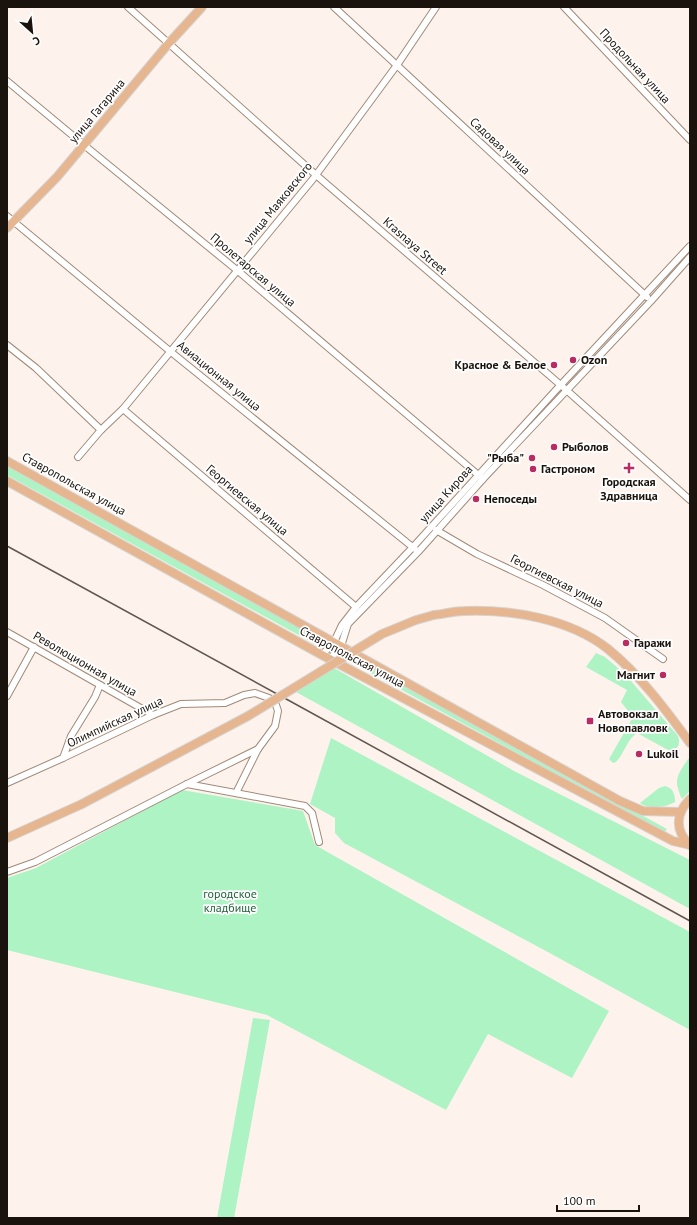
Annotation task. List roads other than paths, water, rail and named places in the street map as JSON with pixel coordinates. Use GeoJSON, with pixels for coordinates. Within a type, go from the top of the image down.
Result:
{"type":"FeatureCollection","features":[{"type":"Feature","properties":{"kind":"main road","name":"улица Гагарина"},"geometry":{"type":"LineString","coordinates":[[7,228],[10,219],[57,177],[169,43],[202,7]]}},
{"type":"Feature","properties":{"kind":"main road","name":"Ставропольская улица"},"geometry":{"type":"LineString","coordinates":[[7,461],[620,801],[643,811],[680,812]]}},
{"type":"Feature","properties":{"kind":"main road","name":"Ставропольская улица"},"geometry":{"type":"LineString","coordinates":[[7,482],[322,655],[674,841],[690,845]]}},
{"type":"Feature","properties":{"kind":"main road"},"geometry":{"type":"LineString","coordinates":[[7,838],[82,804],[248,716],[382,634],[416,620],[434,615],[463,611],[520,613],[543,619],[588,637],[607,649],[623,662],[663,707],[690,743]]}},
{"type":"Feature","properties":{"kind":"main road"},"geometry":{"type":"LineString","coordinates":[[690,799],[680,812],[679,820],[681,834],[690,845]]}},
{"type":"Feature","properties":{"kind":"street","name":"Krasnaya Street"},"geometry":{"type":"LineString","coordinates":[[128,7],[316,175],[561,385],[690,500]]}},
{"type":"Feature","properties":{"kind":"street","name":"Садовая улица"},"geometry":{"type":"LineString","coordinates":[[334,7],[651,301]]}},
{"type":"Feature","properties":{"kind":"street","name":"улица Маяковского"},"geometry":{"type":"LineString","coordinates":[[78,457],[101,430],[123,409],[316,175],[397,65],[436,7]]}},
{"type":"Feature","properties":{"kind":"street","name":"Продольная улица"},"geometry":{"type":"LineString","coordinates":[[564,7],[690,140]]}},
{"type":"Feature","properties":{"kind":"street","name":"Пролетарская улица"},"geometry":{"type":"LineString","coordinates":[[7,81],[238,271],[481,477]]}},
{"type":"Feature","properties":{"kind":"street","name":"Авиационная улица"},"geometry":{"type":"LineString","coordinates":[[10,219],[171,352],[416,549]]}},
{"type":"Feature","properties":{"kind":"street","name":"улица Кирова"},"geometry":{"type":"LineString","coordinates":[[322,655],[337,644],[342,625],[356,607],[436,530],[561,385],[690,246]]}},
{"type":"Feature","properties":{"kind":"street","name":"улица Кирова"},"geometry":{"type":"LineString","coordinates":[[330,659],[348,624],[481,477],[651,301],[690,257]]}},
{"type":"Feature","properties":{"kind":"street"},"geometry":{"type":"LineString","coordinates":[[7,346],[36,368],[101,430]]}},
{"type":"Feature","properties":{"kind":"street","name":"Георгиевская улица"},"geometry":{"type":"LineString","coordinates":[[123,409],[356,607]]}},
{"type":"Feature","properties":{"kind":"street","name":"Георгиевская улица"},"geometry":{"type":"LineString","coordinates":[[436,530],[477,554],[544,585],[605,618],[664,659]]}},
{"type":"Feature","properties":{"kind":"street","name":"Революционная улица"},"geometry":{"type":"LineString","coordinates":[[7,632],[152,715]]}},
{"type":"Feature","properties":{"kind":"street"},"geometry":{"type":"LineString","coordinates":[[7,696],[34,647]]}},
{"type":"Feature","properties":{"kind":"street","name":"Олимпийская улица"},"geometry":{"type":"LineString","coordinates":[[63,758],[71,736],[95,697],[100,685]]}},
{"type":"Feature","properties":{"kind":"street","name":"Олимпийская улица"},"geometry":{"type":"LineString","coordinates":[[7,783],[152,715],[181,704],[225,703],[244,695],[255,693],[269,698],[276,705],[278,711],[275,726],[258,749]]}},
{"type":"Feature","properties":{"kind":"street"},"geometry":{"type":"LineString","coordinates":[[7,872],[35,862],[258,749]]}},
{"type":"Feature","properties":{"kind":"street"},"geometry":{"type":"LineString","coordinates":[[236,793],[258,749]]}},
{"type":"Feature","properties":{"kind":"street"},"geometry":{"type":"LineString","coordinates":[[187,784],[305,806],[312,813],[319,842]]}},
{"type":"Feature","properties":{"kind":"railway"},"geometry":{"type":"LineString","coordinates":[[7,546],[690,921]]}},
{"type":"Feature","properties":{"kind":"place","name":"Ozon"},"geometry":{"type":"Point","coordinates":[573,360]}},
{"type":"Feature","properties":{"kind":"place","name":"Красное & Белое"},"geometry":{"type":"Point","coordinates":[554,365]}},
{"type":"Feature","properties":{"kind":"place","name":"Рыболов"},"geometry":{"type":"Point","coordinates":[554,447]}},
{"type":"Feature","properties":{"kind":"place","name":"\"Рыба\""},"geometry":{"type":"Point","coordinates":[532,458]}},
{"type":"Feature","properties":{"kind":"place","name":"Городская Здравница"},"geometry":{"type":"Point","coordinates":[629,468]}},
{"type":"Feature","properties":{"kind":"place","name":"Гастроном"},"geometry":{"type":"Point","coordinates":[533,469]}},
{"type":"Feature","properties":{"kind":"place","name":"Непоседы"},"geometry":{"type":"Point","coordinates":[476,499]}},
{"type":"Feature","properties":{"kind":"place","name":"Гаражи"},"geometry":{"type":"Point","coordinates":[626,643]}},
{"type":"Feature","properties":{"kind":"place","name":"Магнит"},"geometry":{"type":"Point","coordinates":[663,675]}},
{"type":"Feature","properties":{"kind":"place","name":"Автовокзал Новопавловк"},"geometry":{"type":"Point","coordinates":[590,721]}},
{"type":"Feature","properties":{"kind":"place","name":"Lukoil"},"geometry":{"type":"Point","coordinates":[639,754]}},
{"type":"Feature","properties":{"kind":"park label","name":"городское кладбище"},"geometry":{"type":"Point","coordinates":[230,901]}}]}
